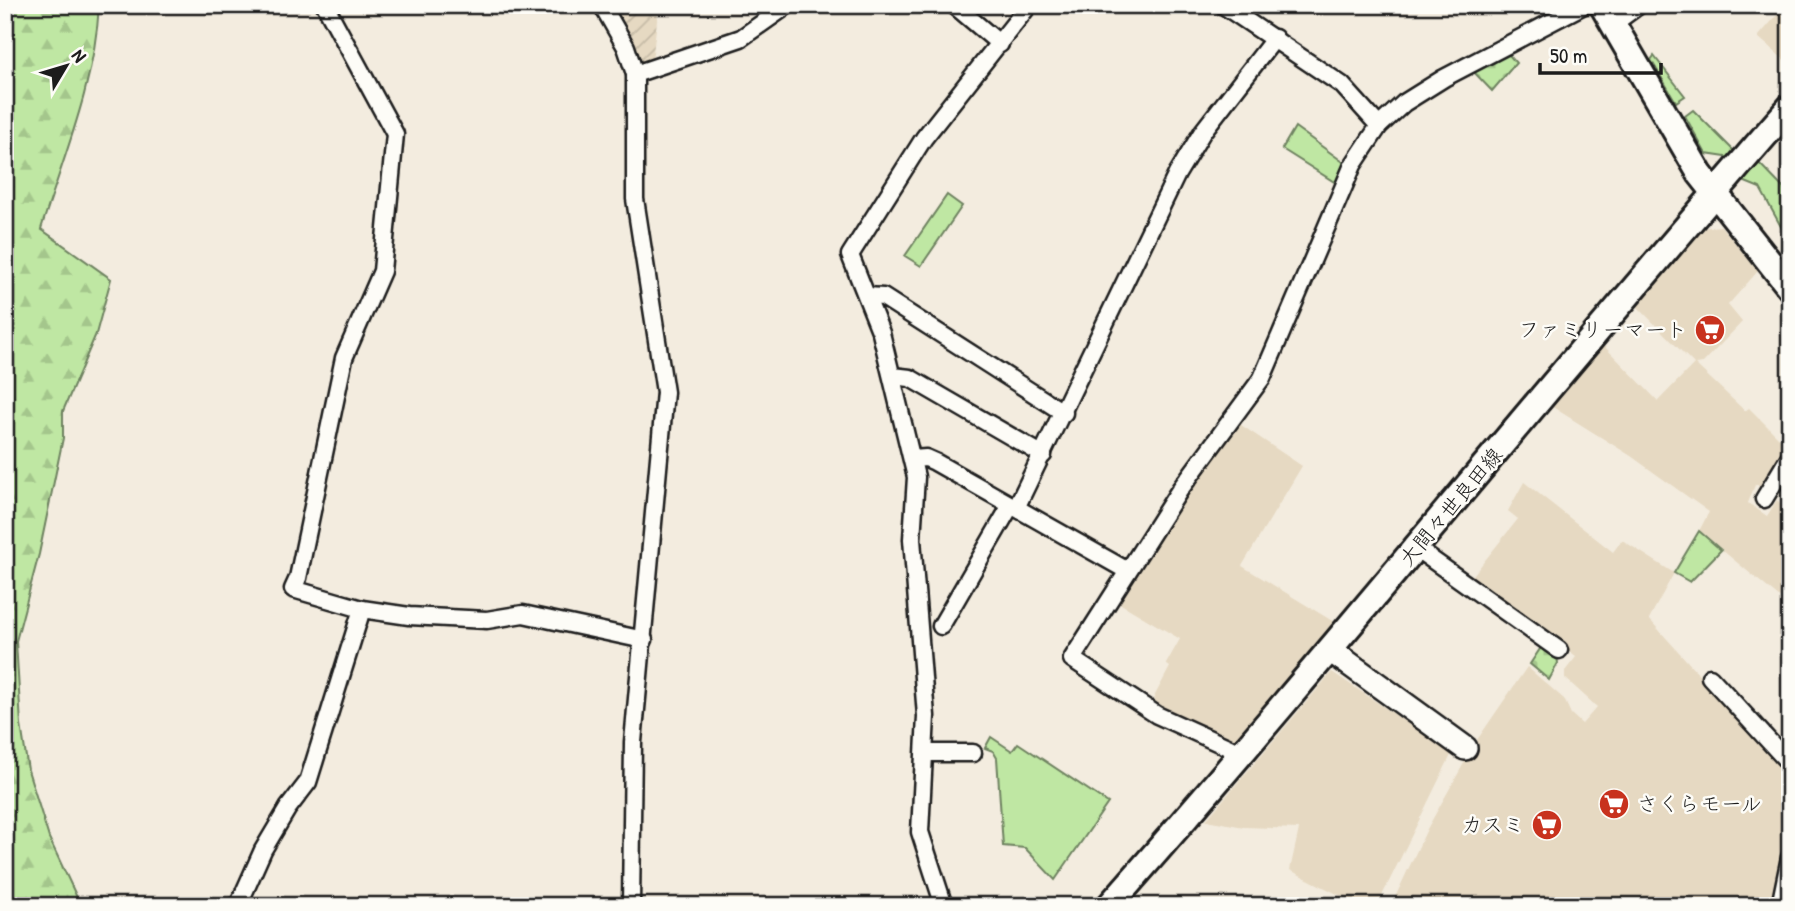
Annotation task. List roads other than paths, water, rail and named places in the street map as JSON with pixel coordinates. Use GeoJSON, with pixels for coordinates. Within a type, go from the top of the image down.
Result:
{"type":"FeatureCollection","features":[{"type":"Feature","properties":{"kind":"main road"},"geometry":{"type":"LineString","coordinates":[[1607,15],[1713,194],[1790,288]]}},
{"type":"Feature","properties":{"kind":"main road","name":"大間々世良田線"},"geometry":{"type":"LineString","coordinates":[[1109,906],[1243,754],[1713,194],[1790,107]]}},
{"type":"Feature","properties":{"kind":"street"},"geometry":{"type":"LineString","coordinates":[[325,5],[395,134],[382,271],[344,359],[293,589],[362,609],[409,616],[487,620],[523,614],[644,640]]}},
{"type":"Feature","properties":{"kind":"street"},"geometry":{"type":"LineString","coordinates":[[603,5],[626,47],[635,74],[635,199],[662,365],[665,409],[633,742],[631,906]]}},
{"type":"Feature","properties":{"kind":"street"},"geometry":{"type":"LineString","coordinates":[[635,74],[741,38],[788,5]]}},
{"type":"Feature","properties":{"kind":"street"},"geometry":{"type":"LineString","coordinates":[[954,5],[1000,44]]}},
{"type":"Feature","properties":{"kind":"street"},"geometry":{"type":"LineString","coordinates":[[944,906],[919,832],[925,754],[924,660],[912,539],[916,485],[913,460],[893,376],[867,296],[851,261],[854,244],[924,138],[1029,5]]}},
{"type":"Feature","properties":{"kind":"street"},"geometry":{"type":"LineString","coordinates":[[1223,5],[1342,85],[1379,126]]}},
{"type":"Feature","properties":{"kind":"street"},"geometry":{"type":"LineString","coordinates":[[1243,754],[1157,715],[1072,659],[1126,570],[1181,488],[1262,378],[1353,164],[1379,126],[1404,103],[1444,78],[1584,5]]}},
{"type":"Feature","properties":{"kind":"street"},"geometry":{"type":"LineString","coordinates":[[1607,15],[1639,5]]}},
{"type":"Feature","properties":{"kind":"street"},"geometry":{"type":"LineString","coordinates":[[941,626],[1013,507],[1065,413],[1177,174],[1203,131],[1275,38]]}},
{"type":"Feature","properties":{"kind":"street"},"geometry":{"type":"LineString","coordinates":[[867,296],[883,297],[1065,413]]}},
{"type":"Feature","properties":{"kind":"street"},"geometry":{"type":"LineString","coordinates":[[893,376],[910,378],[1043,455]]}},
{"type":"Feature","properties":{"kind":"street"},"geometry":{"type":"LineString","coordinates":[[1764,499],[1790,456]]}},
{"type":"Feature","properties":{"kind":"street"},"geometry":{"type":"LineString","coordinates":[[913,460],[926,458],[1126,570]]}},
{"type":"Feature","properties":{"kind":"street"},"geometry":{"type":"LineString","coordinates":[[1417,549],[1559,650]]}},
{"type":"Feature","properties":{"kind":"street"},"geometry":{"type":"LineString","coordinates":[[238,906],[263,850],[288,808],[308,782],[362,609]]}},
{"type":"Feature","properties":{"kind":"street"},"geometry":{"type":"LineString","coordinates":[[1330,650],[1465,748]]}},
{"type":"Feature","properties":{"kind":"street"},"geometry":{"type":"LineString","coordinates":[[1710,677],[1790,764]]}},
{"type":"Feature","properties":{"kind":"street"},"geometry":{"type":"LineString","coordinates":[[925,754],[972,753]]}},
{"type":"Feature","properties":{"kind":"street"},"geometry":{"type":"LineString","coordinates":[[1780,906],[1790,857]]}},
{"type":"Feature","properties":{"kind":"place","name":"ファミリーマート"},"geometry":{"type":"Point","coordinates":[1710,330]}},
{"type":"Feature","properties":{"kind":"place","name":"さくらモール"},"geometry":{"type":"Point","coordinates":[1614,804]}},
{"type":"Feature","properties":{"kind":"place","name":"カスミ"},"geometry":{"type":"Point","coordinates":[1547,825]}}]}
